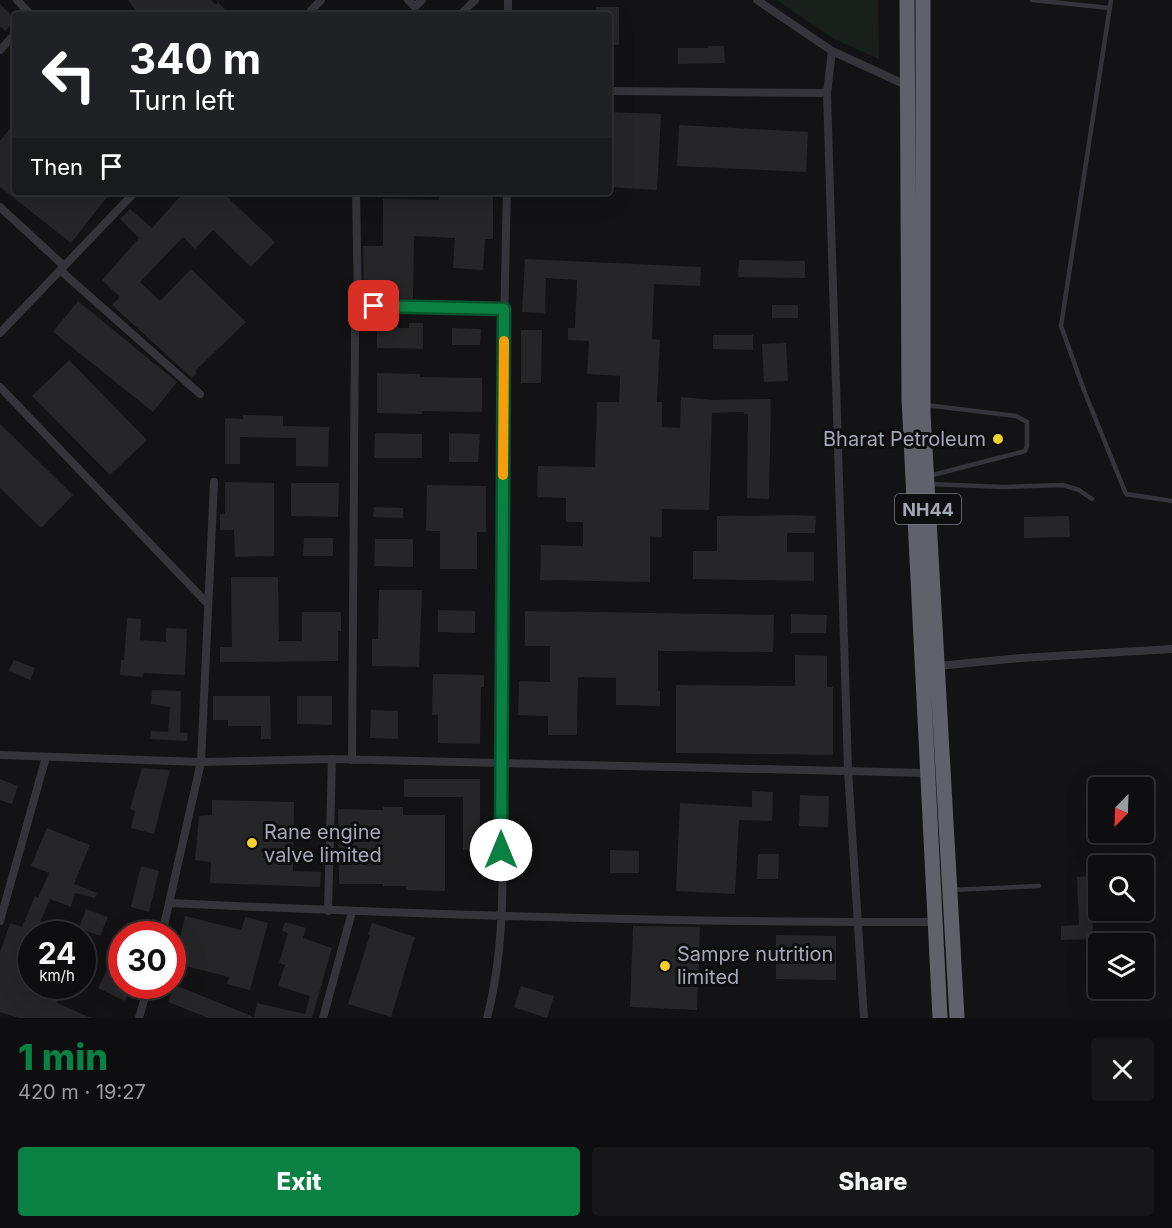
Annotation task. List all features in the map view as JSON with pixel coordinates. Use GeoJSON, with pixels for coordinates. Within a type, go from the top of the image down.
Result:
{"type":"FeatureCollection","features":[{"type":"Feature","properties":{"kind":"highway","name":"NH44"},"geometry":{"type":"LineString","coordinates":[[907,0],[909,399],[940,1018]]}},
{"type":"Feature","properties":{"kind":"highway","name":"NH44"},"geometry":{"type":"LineString","coordinates":[[923,0],[923,405],[957,1018]]}},
{"type":"Feature","properties":{"kind":"street"},"geometry":{"type":"LineString","coordinates":[[17,0],[28,12]]}},
{"type":"Feature","properties":{"kind":"street"},"geometry":{"type":"LineString","coordinates":[[310,12],[321,0]]}},
{"type":"Feature","properties":{"kind":"street"},"geometry":{"type":"LineString","coordinates":[[408,0],[414,7],[422,0]]}},
{"type":"Feature","properties":{"kind":"street"},"geometry":{"type":"LineString","coordinates":[[463,12],[475,0]]}},
{"type":"Feature","properties":{"kind":"street"},"geometry":{"type":"LineString","coordinates":[[757,0],[832,51],[906,85]]}},
{"type":"Feature","properties":{"kind":"street"},"geometry":{"type":"LineString","coordinates":[[0,50],[12,37]]}},
{"type":"Feature","properties":{"kind":"street"},"geometry":{"type":"LineString","coordinates":[[832,51],[827,93],[848,770],[864,1018]]}},
{"type":"Feature","properties":{"kind":"street"},"geometry":{"type":"LineString","coordinates":[[612,91],[827,93]]}},
{"type":"Feature","properties":{"kind":"street"},"geometry":{"type":"LineString","coordinates":[[0,333],[132,195]]}},
{"type":"Feature","properties":{"kind":"street"},"geometry":{"type":"LineString","coordinates":[[352,760],[355,328],[358,305],[356,195]]}},
{"type":"Feature","properties":{"kind":"street"},"geometry":{"type":"LineString","coordinates":[[487,1018],[495,986],[501,915],[500,762],[507,195]]}},
{"type":"Feature","properties":{"kind":"street"},"geometry":{"type":"LineString","coordinates":[[0,207],[62,268],[200,394]]}},
{"type":"Feature","properties":{"kind":"street"},"geometry":{"type":"LineString","coordinates":[[358,305],[504,309]]}},
{"type":"Feature","properties":{"kind":"street"},"geometry":{"type":"LineString","coordinates":[[0,387],[208,604]]}},
{"type":"Feature","properties":{"kind":"street"},"geometry":{"type":"LineString","coordinates":[[165,921],[201,762],[214,482]]}},
{"type":"Feature","properties":{"kind":"street"},"geometry":{"type":"LineString","coordinates":[[937,666],[1172,648]]}},
{"type":"Feature","properties":{"kind":"street"},"geometry":{"type":"LineString","coordinates":[[0,755],[201,762],[332,759],[927,773]]}},
{"type":"Feature","properties":{"kind":"street"},"geometry":{"type":"LineString","coordinates":[[0,921],[46,757]]}},
{"type":"Feature","properties":{"kind":"street"},"geometry":{"type":"LineString","coordinates":[[328,911],[332,759]]}},
{"type":"Feature","properties":{"kind":"street"},"geometry":{"type":"LineString","coordinates":[[170,903],[352,912],[934,922]]}},
{"type":"Feature","properties":{"kind":"street"},"geometry":{"type":"LineString","coordinates":[[324,1018],[352,912]]}},
{"type":"Feature","properties":{"kind":"street"},"geometry":{"type":"LineString","coordinates":[[139,1018],[144,999]]}},
{"type":"Feature","properties":{"kind":"lane"},"geometry":{"type":"LineString","coordinates":[[1032,0],[1110,8]]}},
{"type":"Feature","properties":{"kind":"lane"},"geometry":{"type":"LineString","coordinates":[[1111,0],[1061,326],[1126,494],[1172,501]]}},
{"type":"Feature","properties":{"kind":"lane"},"geometry":{"type":"LineString","coordinates":[[923,405],[1016,416],[1027,422],[1025,451],[927,480]]}},
{"type":"Feature","properties":{"kind":"lane"},"geometry":{"type":"LineString","coordinates":[[927,480],[1005,487],[1063,485],[1079,490],[1092,499]]}},
{"type":"Feature","properties":{"kind":"lane"},"geometry":{"type":"LineString","coordinates":[[933,891],[1039,886]]}},
{"type":"Feature","properties":{"kind":"shaded area"},"geometry":{"type":"Polygon","coordinates":[[[777,0],[878,0],[879,59],[834,39],[777,0]]]}},
{"type":"Feature","properties":{"kind":"building"},"geometry":{"type":"Polygon","coordinates":[[[128,0],[211,0],[216,5],[218,2],[227,12],[137,12],[128,0]]]}},
{"type":"Feature","properties":{"kind":"building"},"geometry":{"type":"Polygon","coordinates":[[[0,4],[12,16],[12,24],[5,31],[0,26],[0,4]]]}},
{"type":"Feature","properties":{"kind":"building"},"geometry":{"type":"Polygon","coordinates":[[[596,7],[619,7],[619,45],[612,45],[612,12],[596,12],[596,7]]]}},
{"type":"Feature","properties":{"kind":"building"},"geometry":{"type":"Polygon","coordinates":[[[708,46],[724,46],[725,63],[678,64],[678,48],[708,48],[708,46]]]}},
{"type":"Feature","properties":{"kind":"building"},"geometry":{"type":"Polygon","coordinates":[[[612,112],[661,114],[657,190],[612,187],[612,112]]]}},
{"type":"Feature","properties":{"kind":"building"},"geometry":{"type":"Polygon","coordinates":[[[679,125],[808,132],[806,172],[677,166],[679,125]]]}},
{"type":"Feature","properties":{"kind":"building"},"geometry":{"type":"Polygon","coordinates":[[[12,126],[12,195],[109,195],[71,243],[0,187],[0,141],[12,126]]]}},
{"type":"Feature","properties":{"kind":"building"},"geometry":{"type":"Polygon","coordinates":[[[181,195],[225,195],[275,242],[251,267],[213,230],[195,249],[183,237],[140,282],[160,301],[191,269],[246,322],[195,371],[197,373],[192,378],[112,305],[120,297],[102,280],[139,238],[120,219],[130,209],[152,228],[181,195]]]}},
{"type":"Feature","properties":{"kind":"building"},"geometry":{"type":"Polygon","coordinates":[[[439,195],[493,195],[493,239],[485,239],[483,270],[453,268],[455,238],[414,236],[413,299],[364,298],[363,246],[383,246],[383,199],[439,200],[439,195]]]}},
{"type":"Feature","properties":{"kind":"building"},"geometry":{"type":"Polygon","coordinates":[[[525,259],[701,267],[700,286],[654,284],[652,339],[660,340],[657,402],[662,402],[662,427],[680,428],[681,397],[712,400],[771,399],[769,499],[747,498],[748,414],[744,412],[712,413],[709,510],[662,509],[662,537],[650,536],[650,582],[540,580],[541,545],[583,546],[583,522],[566,522],[566,498],[537,497],[538,466],[595,467],[597,402],[619,402],[620,376],[587,374],[589,341],[568,340],[568,328],[575,328],[577,280],[546,278],[545,313],[522,312],[525,259]]]}},
{"type":"Feature","properties":{"kind":"building"},"geometry":{"type":"Polygon","coordinates":[[[739,260],[805,261],[805,278],[738,277],[739,260]]]}},
{"type":"Feature","properties":{"kind":"building"},"geometry":{"type":"Polygon","coordinates":[[[78,301],[177,382],[153,412],[53,332],[78,301]]]}},
{"type":"Feature","properties":{"kind":"building"},"geometry":{"type":"Polygon","coordinates":[[[772,305],[798,305],[798,318],[772,318],[772,305]]]}},
{"type":"Feature","properties":{"kind":"building"},"geometry":{"type":"Polygon","coordinates":[[[409,323],[423,323],[423,349],[377,348],[377,328],[409,328],[409,323]]]}},
{"type":"Feature","properties":{"kind":"building"},"geometry":{"type":"Polygon","coordinates":[[[452,328],[481,329],[480,345],[452,345],[452,328]]]}},
{"type":"Feature","properties":{"kind":"building"},"geometry":{"type":"Polygon","coordinates":[[[521,330],[542,330],[541,383],[521,383],[521,330]]]}},
{"type":"Feature","properties":{"kind":"building"},"geometry":{"type":"Polygon","coordinates":[[[713,335],[753,335],[753,350],[713,349],[713,335]]]}},
{"type":"Feature","properties":{"kind":"building"},"geometry":{"type":"Polygon","coordinates":[[[786,343],[788,381],[764,382],[762,344],[786,343]]]}},
{"type":"Feature","properties":{"kind":"building"},"geometry":{"type":"Polygon","coordinates":[[[69,360],[147,440],[110,475],[32,396],[69,360]]]}},
{"type":"Feature","properties":{"kind":"building"},"geometry":{"type":"Polygon","coordinates":[[[377,373],[420,374],[420,377],[482,378],[482,412],[377,413],[377,373]]]}},
{"type":"Feature","properties":{"kind":"building"},"geometry":{"type":"Polygon","coordinates":[[[243,415],[283,416],[283,426],[329,427],[328,467],[296,466],[296,438],[240,437],[240,464],[225,464],[225,418],[243,419],[243,415]]]}},
{"type":"Feature","properties":{"kind":"building"},"geometry":{"type":"Polygon","coordinates":[[[0,424],[73,495],[41,528],[0,488],[0,424]]]}},
{"type":"Feature","properties":{"kind":"building"},"geometry":{"type":"Polygon","coordinates":[[[375,433],[422,434],[422,458],[374,458],[375,433]]]}},
{"type":"Feature","properties":{"kind":"building"},"geometry":{"type":"Polygon","coordinates":[[[449,433],[480,434],[478,462],[449,462],[449,433]]]}},
{"type":"Feature","properties":{"kind":"building"},"geometry":{"type":"Polygon","coordinates":[[[225,482],[274,483],[274,556],[235,557],[234,530],[220,530],[220,514],[225,514],[225,482]]]}},
{"type":"Feature","properties":{"kind":"building"},"geometry":{"type":"Polygon","coordinates":[[[291,483],[339,483],[338,517],[291,516],[291,483]]]}},
{"type":"Feature","properties":{"kind":"building"},"geometry":{"type":"Polygon","coordinates":[[[427,485],[486,486],[486,532],[477,532],[477,569],[440,569],[440,531],[426,531],[427,485]]]}},
{"type":"Feature","properties":{"kind":"building"},"geometry":{"type":"Polygon","coordinates":[[[374,507],[403,508],[403,518],[373,517],[374,507]]]}},
{"type":"Feature","properties":{"kind":"building"},"geometry":{"type":"Polygon","coordinates":[[[717,516],[816,516],[815,533],[787,533],[787,552],[814,552],[814,581],[693,579],[693,551],[717,551],[717,516]]]}},
{"type":"Feature","properties":{"kind":"building"},"geometry":{"type":"Polygon","coordinates":[[[1069,516],[1070,537],[1024,538],[1024,517],[1069,516]]]}},
{"type":"Feature","properties":{"kind":"building"},"geometry":{"type":"Polygon","coordinates":[[[304,538],[333,538],[333,556],[303,556],[304,538]]]}},
{"type":"Feature","properties":{"kind":"building"},"geometry":{"type":"Polygon","coordinates":[[[375,539],[413,539],[413,567],[374,566],[375,539]]]}},
{"type":"Feature","properties":{"kind":"building"},"geometry":{"type":"Polygon","coordinates":[[[231,577],[278,577],[279,641],[302,641],[302,612],[341,612],[341,631],[338,631],[338,661],[220,662],[220,647],[232,647],[231,577]]]}},
{"type":"Feature","properties":{"kind":"building"},"geometry":{"type":"Polygon","coordinates":[[[379,590],[422,590],[419,667],[372,666],[372,639],[378,639],[379,590]]]}},
{"type":"Feature","properties":{"kind":"building"},"geometry":{"type":"Polygon","coordinates":[[[438,610],[475,611],[475,633],[438,632],[438,610]]]}},
{"type":"Feature","properties":{"kind":"building"},"geometry":{"type":"Polygon","coordinates":[[[525,611],[774,615],[773,652],[658,651],[660,706],[616,705],[616,678],[578,677],[577,735],[548,735],[548,716],[518,715],[519,681],[550,682],[550,646],[525,646],[525,611]]]}},
{"type":"Feature","properties":{"kind":"building"},"geometry":{"type":"Polygon","coordinates":[[[791,614],[827,615],[826,633],[791,633],[791,614]]]}},
{"type":"Feature","properties":{"kind":"building"},"geometry":{"type":"Polygon","coordinates":[[[127,618],[141,619],[140,640],[166,642],[166,628],[187,629],[185,675],[144,673],[143,677],[120,675],[121,660],[124,660],[127,618]]]}},
{"type":"Feature","properties":{"kind":"building"},"geometry":{"type":"Polygon","coordinates":[[[795,655],[827,656],[827,687],[833,687],[833,755],[676,753],[676,685],[795,686],[795,655]]]}},
{"type":"Feature","properties":{"kind":"building"},"geometry":{"type":"Polygon","coordinates":[[[14,660],[35,668],[30,680],[9,671],[14,660]]]}},
{"type":"Feature","properties":{"kind":"building"},"geometry":{"type":"Polygon","coordinates":[[[433,674],[484,675],[484,687],[481,687],[480,744],[438,743],[438,715],[432,715],[433,674]]]}},
{"type":"Feature","properties":{"kind":"building"},"geometry":{"type":"Polygon","coordinates":[[[152,690],[181,691],[180,733],[188,733],[187,741],[150,739],[151,731],[168,732],[170,707],[151,704],[152,690]]]}},
{"type":"Feature","properties":{"kind":"building"},"geometry":{"type":"Polygon","coordinates":[[[213,696],[270,696],[271,739],[261,739],[261,726],[228,726],[228,720],[213,720],[213,696]]]}},
{"type":"Feature","properties":{"kind":"building"},"geometry":{"type":"Polygon","coordinates":[[[297,696],[332,696],[332,725],[297,724],[297,696]]]}},
{"type":"Feature","properties":{"kind":"building"},"geometry":{"type":"Polygon","coordinates":[[[371,710],[398,711],[398,739],[370,738],[371,710]]]}},
{"type":"Feature","properties":{"kind":"building"},"geometry":{"type":"Polygon","coordinates":[[[142,768],[170,770],[154,834],[131,828],[135,811],[130,809],[142,768]]]}},
{"type":"Feature","properties":{"kind":"building"},"geometry":{"type":"Polygon","coordinates":[[[0,779],[18,786],[12,804],[0,800],[0,779]]]}},
{"type":"Feature","properties":{"kind":"building"},"geometry":{"type":"Polygon","coordinates":[[[404,779],[480,779],[480,850],[463,850],[463,797],[404,797],[404,779]]]}},
{"type":"Feature","properties":{"kind":"building"},"geometry":{"type":"Polygon","coordinates":[[[752,791],[773,792],[772,821],[739,820],[735,894],[676,891],[680,803],[752,807],[752,791]]]}},
{"type":"Feature","properties":{"kind":"building"},"geometry":{"type":"Polygon","coordinates":[[[800,795],[829,796],[828,827],[799,826],[800,795]]]}},
{"type":"Feature","properties":{"kind":"building","name":"Rane engine valve limited"},"geometry":{"type":"Polygon","coordinates":[[[212,800],[294,802],[293,871],[321,872],[320,887],[210,883],[211,862],[195,860],[199,816],[212,815],[212,800]]]}},
{"type":"Feature","properties":{"kind":"building"},"geometry":{"type":"Polygon","coordinates":[[[383,807],[403,807],[403,815],[445,815],[445,891],[406,890],[406,886],[383,886],[383,884],[339,884],[338,809],[383,810],[383,807]]]}},
{"type":"Feature","properties":{"kind":"building"},"geometry":{"type":"Polygon","coordinates":[[[47,828],[90,845],[74,884],[97,893],[95,898],[75,893],[71,907],[50,899],[41,921],[25,921],[35,896],[38,898],[49,873],[31,866],[47,828]]]}},
{"type":"Feature","properties":{"kind":"building"},"geometry":{"type":"Polygon","coordinates":[[[610,850],[639,851],[639,873],[610,873],[610,850]]]}},
{"type":"Feature","properties":{"kind":"building"},"geometry":{"type":"Polygon","coordinates":[[[758,854],[779,854],[778,879],[757,879],[758,854]]]}},
{"type":"Feature","properties":{"kind":"building"},"geometry":{"type":"Polygon","coordinates":[[[141,866],[159,871],[149,912],[131,907],[141,866]]]}},
{"type":"Feature","properties":{"kind":"building"},"geometry":{"type":"Polygon","coordinates":[[[1088,876],[1088,921],[1092,921],[1093,933],[1088,933],[1088,939],[1061,940],[1061,926],[1079,925],[1077,877],[1088,876]]]}},
{"type":"Feature","properties":{"kind":"building"},"geometry":{"type":"Polygon","coordinates":[[[86,909],[108,917],[100,936],[96,934],[96,921],[82,921],[86,909]]]}},
{"type":"Feature","properties":{"kind":"building"},"geometry":{"type":"Polygon","coordinates":[[[185,916],[241,930],[245,917],[268,923],[250,990],[227,984],[229,977],[186,966],[186,921],[184,921],[185,916]]]}},
{"type":"Feature","properties":{"kind":"building"},"geometry":{"type":"Polygon","coordinates":[[[285,922],[306,928],[303,938],[332,948],[312,1018],[208,1018],[168,1002],[169,999],[186,999],[186,989],[254,1017],[257,1003],[305,1014],[310,996],[278,986],[285,965],[279,963],[288,933],[282,931],[285,922]]]}},
{"type":"Feature","properties":{"kind":"building"},"geometry":{"type":"Polygon","coordinates":[[[10,923],[18,926],[18,999],[58,999],[57,1003],[91,1018],[19,1018],[0,1012],[0,952],[10,923]]]}},
{"type":"Feature","properties":{"kind":"building"},"geometry":{"type":"Polygon","coordinates":[[[372,923],[415,937],[391,1017],[348,1004],[372,923]]]}},
{"type":"Feature","properties":{"kind":"building","name":"Sampre nutrition limited"},"geometry":{"type":"Polygon","coordinates":[[[633,926],[700,927],[697,1010],[630,1007],[633,926]]]}},
{"type":"Feature","properties":{"kind":"building"},"geometry":{"type":"Polygon","coordinates":[[[776,935],[836,936],[836,980],[776,979],[776,935]]]}},
{"type":"Feature","properties":{"kind":"building"},"geometry":{"type":"Polygon","coordinates":[[[108,968],[108,993],[98,988],[108,968]]]}},
{"type":"Feature","properties":{"kind":"building"},"geometry":{"type":"Polygon","coordinates":[[[521,986],[554,996],[547,1018],[514,1007],[521,986]]]}},
{"type":"Feature","properties":{"kind":"slow traffic"},"geometry":{"type":"LineString","coordinates":[[503,475],[504,341]]}},
{"type":"Feature","properties":{"kind":"place","name":"Bharat Petroleum"},"geometry":{"type":"Point","coordinates":[998,439]}},
{"type":"Feature","properties":{"kind":"place","name":"Rane engine valve limited"},"geometry":{"type":"Point","coordinates":[252,843]}},
{"type":"Feature","properties":{"kind":"place","name":"Sampre nutrition limited"},"geometry":{"type":"Point","coordinates":[665,966]}},
{"type":"Feature","properties":{"kind":"route"},"geometry":{"type":"LineString","coordinates":[[374,306],[504,309],[501,850]]}}]}
